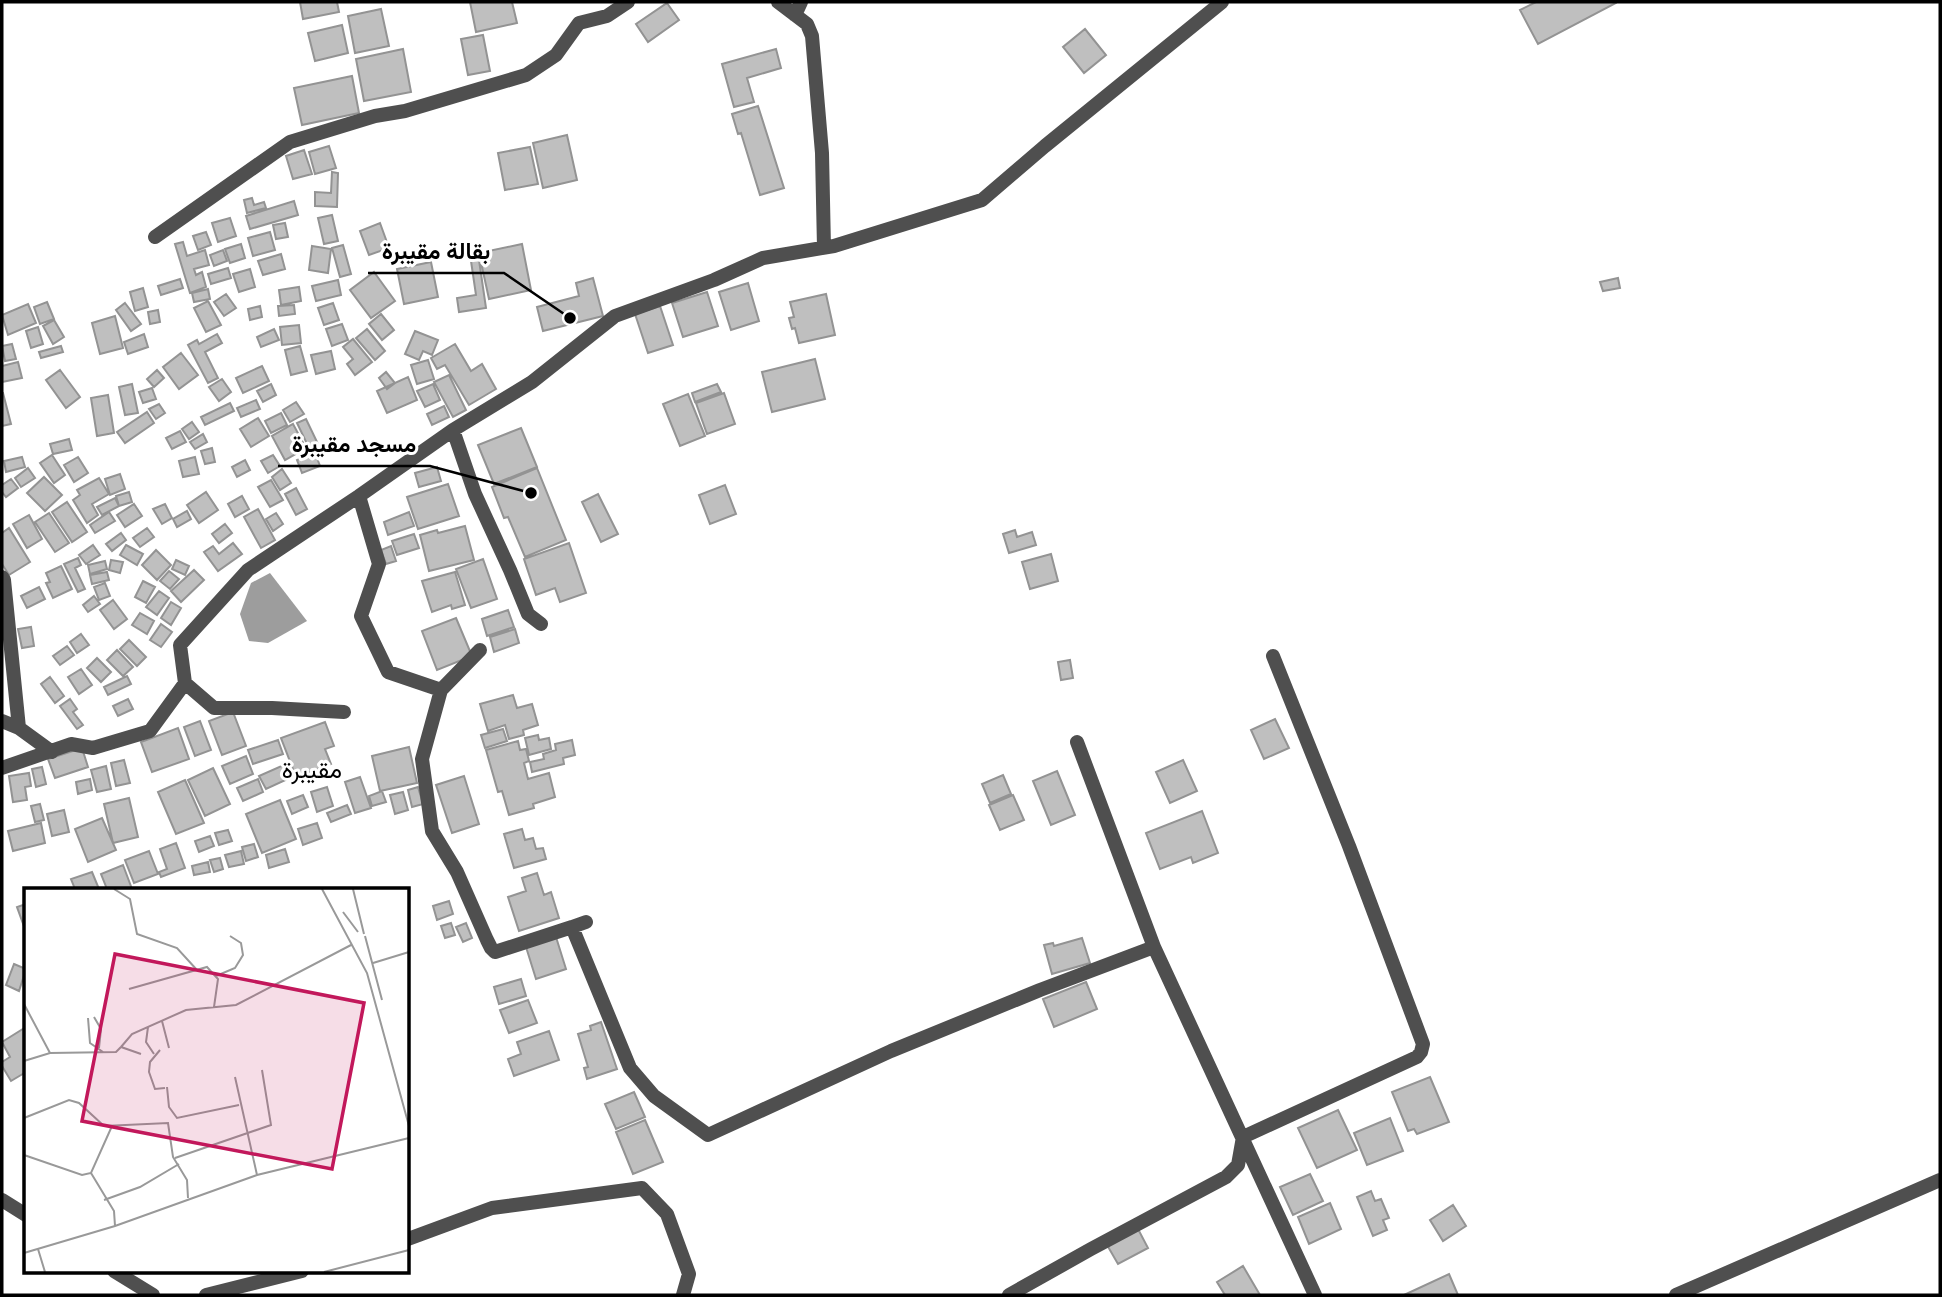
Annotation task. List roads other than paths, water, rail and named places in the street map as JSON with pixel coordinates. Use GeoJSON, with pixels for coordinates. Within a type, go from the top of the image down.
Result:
{"type":"FeatureCollection","features":[{"type":"Feature","properties":{"kind":"street"},"geometry":{"type":"LineString","coordinates":[[155,237],[290,142],[526,75],[556,55],[579,23],[607,16],[628,2]]}},
{"type":"Feature","properties":{"kind":"street"},"geometry":{"type":"LineString","coordinates":[[778,2],[798,8],[812,36],[822,153],[824,248]]}},
{"type":"Feature","properties":{"kind":"street"},"geometry":{"type":"LineString","coordinates":[[345,712],[214,708],[185,682],[180,645],[247,570],[453,430],[532,382],[615,316],[713,280],[763,258],[824,248],[982,200],[1222,2]]}},
{"type":"Feature","properties":{"kind":"street"},"geometry":{"type":"LineString","coordinates":[[453,430],[475,494],[528,614],[541,624]]}},
{"type":"Feature","properties":{"kind":"street"},"geometry":{"type":"LineString","coordinates":[[359,496],[379,564],[361,616],[388,672],[441,690]]}},
{"type":"Feature","properties":{"kind":"street"},"geometry":{"type":"LineString","coordinates":[[2,577],[19,728]]}},
{"type":"Feature","properties":{"kind":"street"},"geometry":{"type":"LineString","coordinates":[[480,650],[441,690],[422,759],[432,831],[457,873],[495,952],[579,924],[629,1068],[654,1096],[708,1135],[891,1051],[1154,947]]}},
{"type":"Feature","properties":{"kind":"street"},"geometry":{"type":"LineString","coordinates":[[1243,1137],[1417,1057],[1423,1044],[1349,846],[1273,656]]}},
{"type":"Feature","properties":{"kind":"street"},"geometry":{"type":"LineString","coordinates":[[2,768],[71,744],[93,748],[150,732],[185,682]]}},
{"type":"Feature","properties":{"kind":"street"},"geometry":{"type":"LineString","coordinates":[[2,721],[19,728],[51,752]]}},
{"type":"Feature","properties":{"kind":"street"},"geometry":{"type":"LineString","coordinates":[[1077,742],[1154,947],[1315,1295]]}},
{"type":"Feature","properties":{"kind":"street"},"geometry":{"type":"LineString","coordinates":[[1009,1295],[1226,1177],[1238,1165],[1243,1137]]}},
{"type":"Feature","properties":{"kind":"street"},"geometry":{"type":"LineString","coordinates":[[1676,1295],[1940,1180]]}},
{"type":"Feature","properties":{"kind":"street"},"geometry":{"type":"LineString","coordinates":[[410,1238],[492,1208],[642,1188],[667,1214],[689,1274],[682,1295]]}},
{"type":"Feature","properties":{"kind":"street"},"geometry":{"type":"LineString","coordinates":[[2,1200],[24,1214]]}},
{"type":"Feature","properties":{"kind":"street"},"geometry":{"type":"LineString","coordinates":[[116,1272],[153,1295]]}},
{"type":"Feature","properties":{"kind":"street"},"geometry":{"type":"LineString","coordinates":[[206,1295],[230,1292],[299,1272]]}},
{"type":"Feature","properties":{"kind":"place","name":"بقالة مقيبرة"},"geometry":{"type":"Point","coordinates":[570,318]}},
{"type":"Feature","properties":{"kind":"place","name":"مسجد مقيبرة"},"geometry":{"type":"Point","coordinates":[531,493]}},
{"type":"Feature","properties":{"kind":"district","name":"مقيبرة"},"geometry":{"type":"Point","coordinates":[312,770]}}]}
